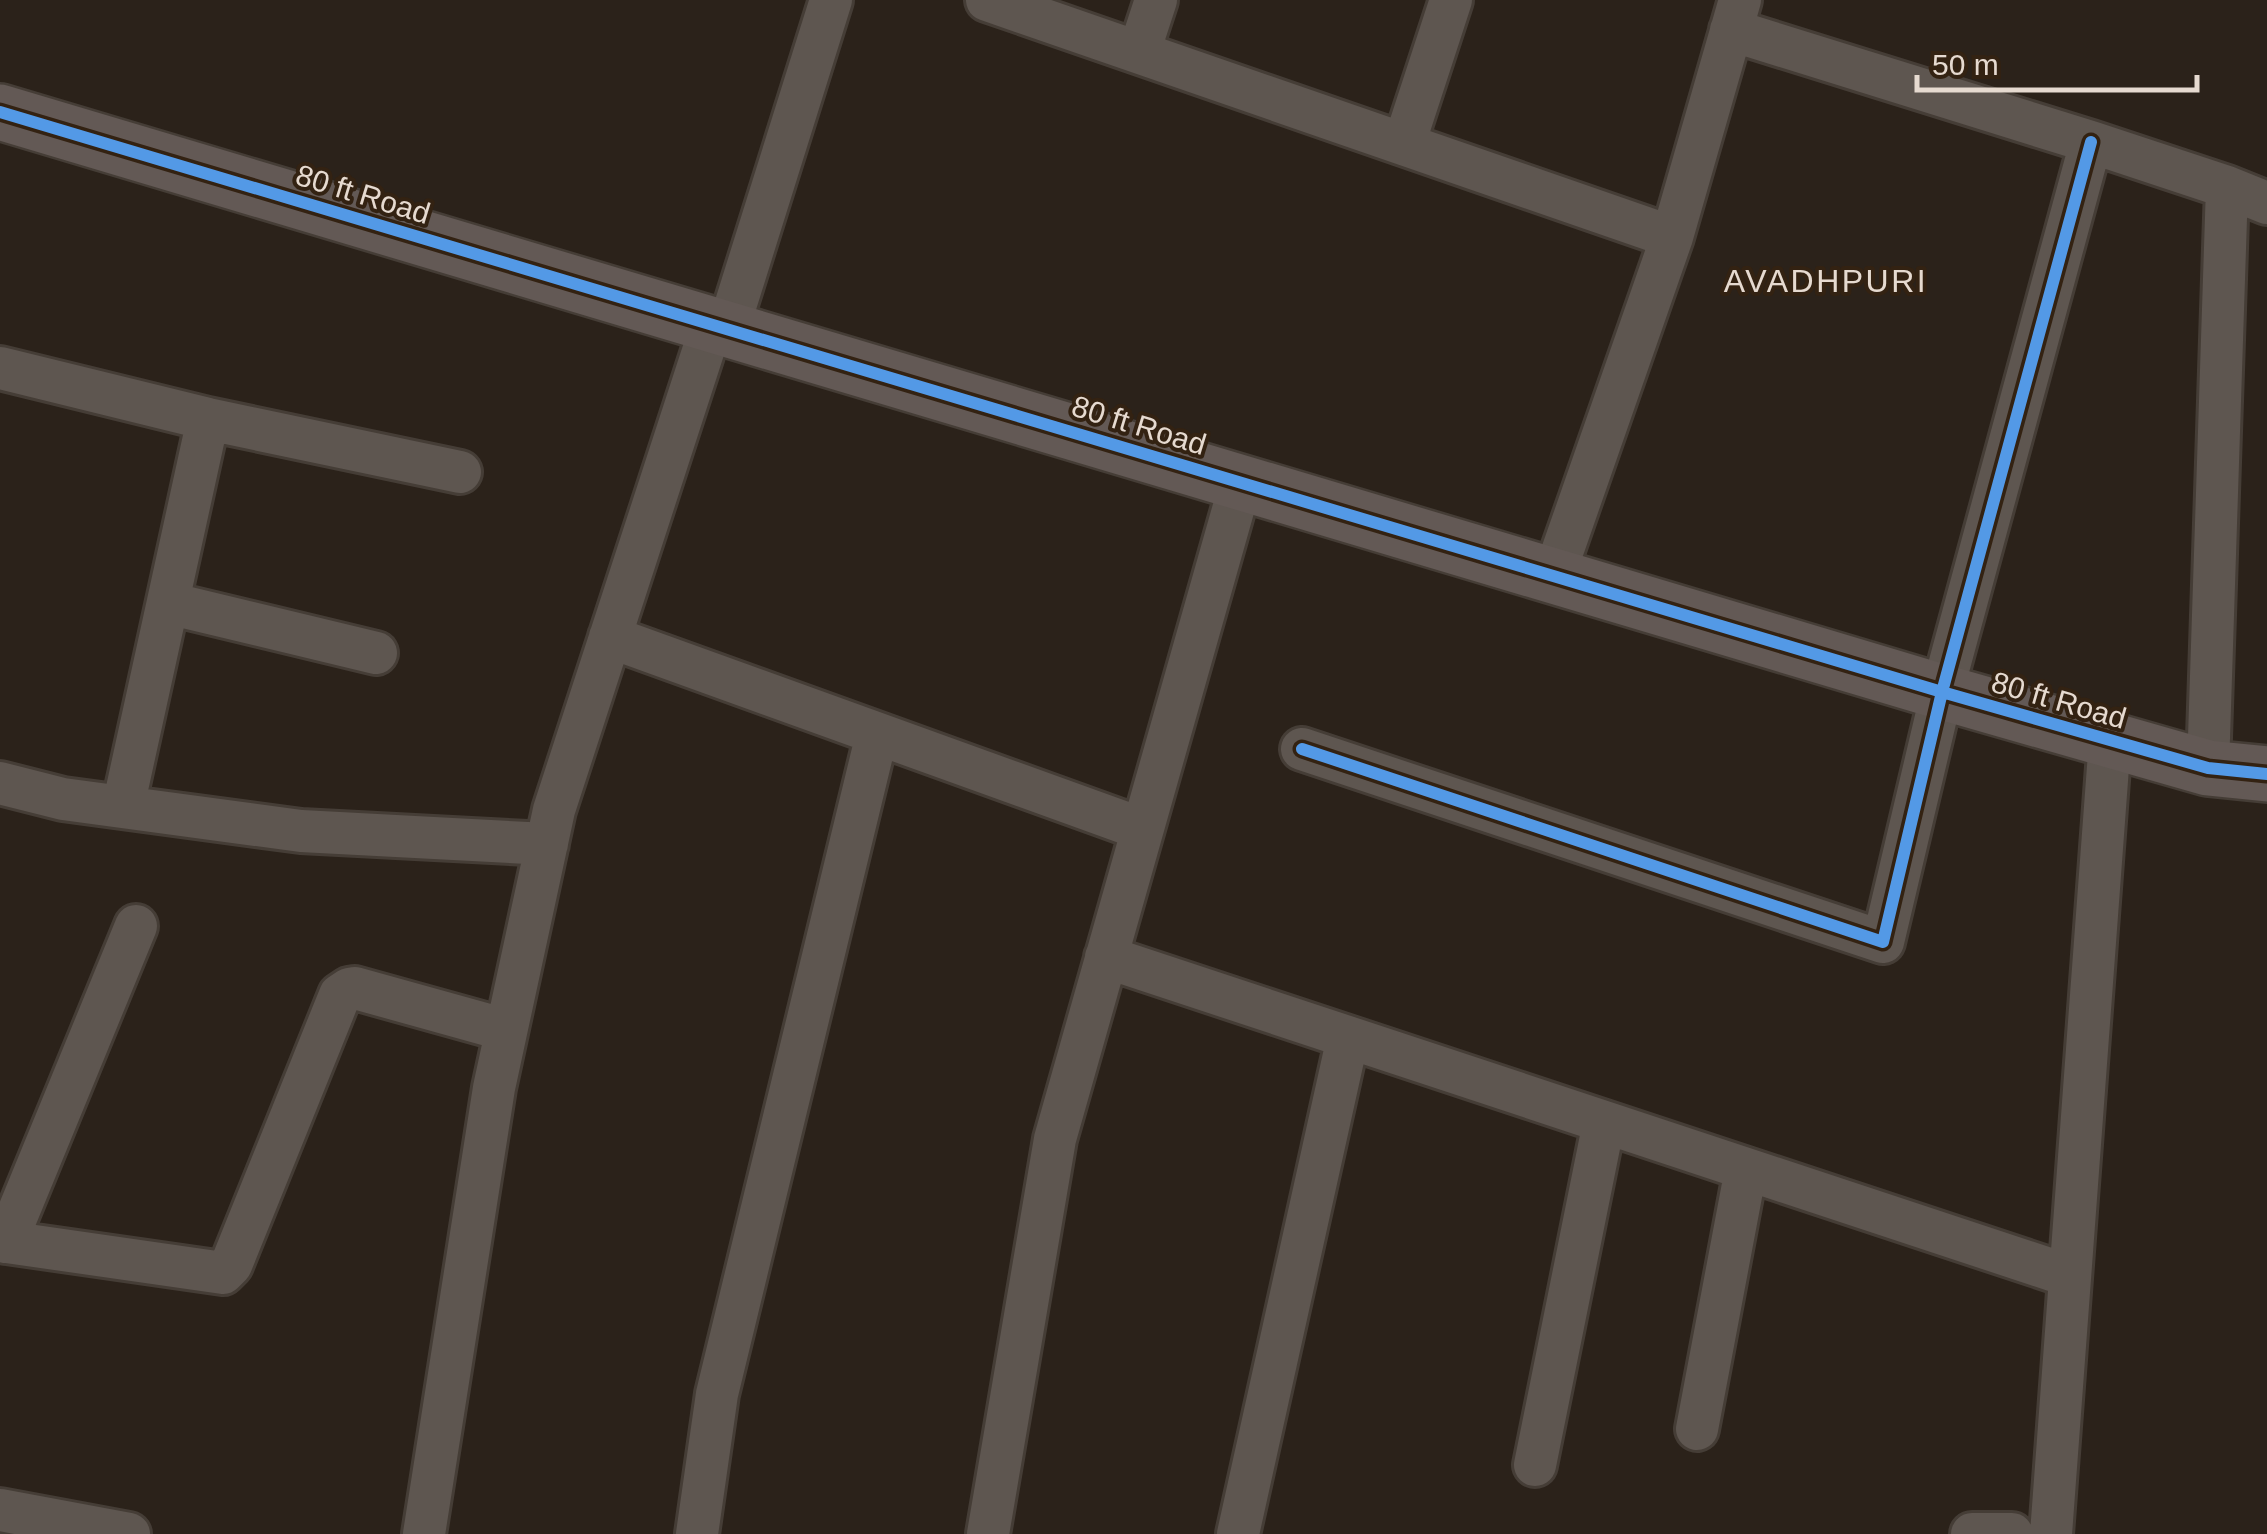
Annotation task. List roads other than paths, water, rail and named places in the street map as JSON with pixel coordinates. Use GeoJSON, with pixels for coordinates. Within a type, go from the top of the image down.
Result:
{"type":"FeatureCollection","features":[{"type":"Feature","properties":{"kind":"street"},"geometry":{"type":"LineString","coordinates":[[424,1534],[494,1088],[554,810],[831,0]]}},
{"type":"Feature","properties":{"kind":"street"},"geometry":{"type":"LineString","coordinates":[[986,0],[1672,237]]}},
{"type":"Feature","properties":{"kind":"street"},"geometry":{"type":"LineString","coordinates":[[1139,52],[1156,0]]}},
{"type":"Feature","properties":{"kind":"street"},"geometry":{"type":"LineString","coordinates":[[1404,144],[1451,0]]}},
{"type":"Feature","properties":{"kind":"street"},"geometry":{"type":"LineString","coordinates":[[1554,575],[1672,237],[1736,15],[2267,203]]}},
{"type":"Feature","properties":{"kind":"street","name":"80 ft Road"},"geometry":{"type":"LineString","coordinates":[[0,112],[1942,692],[2208,768],[2267,774]]}},
{"type":"Feature","properties":{"kind":"street"},"geometry":{"type":"LineString","coordinates":[[1302,749],[1883,942],[1942,692],[2091,142]]}},
{"type":"Feature","properties":{"kind":"street"},"geometry":{"type":"LineString","coordinates":[[2208,768],[2228,187]]}},
{"type":"Feature","properties":{"kind":"street"},"geometry":{"type":"LineString","coordinates":[[0,368],[208,419],[460,472]]}},
{"type":"Feature","properties":{"kind":"street"},"geometry":{"type":"LineString","coordinates":[[123,807],[208,419]]}},
{"type":"Feature","properties":{"kind":"street"},"geometry":{"type":"LineString","coordinates":[[988,1534],[1055,1139],[1240,482]]}},
{"type":"Feature","properties":{"kind":"street"},"geometry":{"type":"LineString","coordinates":[[168,603],[376,653]]}},
{"type":"Feature","properties":{"kind":"street"},"geometry":{"type":"LineString","coordinates":[[610,637],[1142,829]]}},
{"type":"Feature","properties":{"kind":"street"},"geometry":{"type":"LineString","coordinates":[[697,1534],[717,1394],[877,734]]}},
{"type":"Feature","properties":{"kind":"street"},"geometry":{"type":"LineString","coordinates":[[2051,1534],[2110,740]]}},
{"type":"Feature","properties":{"kind":"street"},"geometry":{"type":"LineString","coordinates":[[0,783],[63,799],[302,831],[547,844]]}},
{"type":"Feature","properties":{"kind":"street"},"geometry":{"type":"LineString","coordinates":[[136,926],[3,1241],[217,1274],[227,1271],[344,991],[355,988],[506,1030]]}},
{"type":"Feature","properties":{"kind":"street"},"geometry":{"type":"LineString","coordinates":[[1106,957],[2070,1276]]}},
{"type":"Feature","properties":{"kind":"street"},"geometry":{"type":"LineString","coordinates":[[1238,1534],[1348,1037]]}},
{"type":"Feature","properties":{"kind":"street"},"geometry":{"type":"LineString","coordinates":[[1535,1465],[1604,1122]]}},
{"type":"Feature","properties":{"kind":"street"},"geometry":{"type":"LineString","coordinates":[[1697,1429],[1746,1169]]}},
{"type":"Feature","properties":{"kind":"street"},"geometry":{"type":"LineString","coordinates":[[0,1510],[130,1534]]}},
{"type":"Feature","properties":{"kind":"street"},"geometry":{"type":"LineString","coordinates":[[1972,1534],[2012,1534]]}},
{"type":"Feature","properties":{"kind":"district","name":"AVADHPURI"},"geometry":{"type":"Point","coordinates":[1826,281]}}]}
